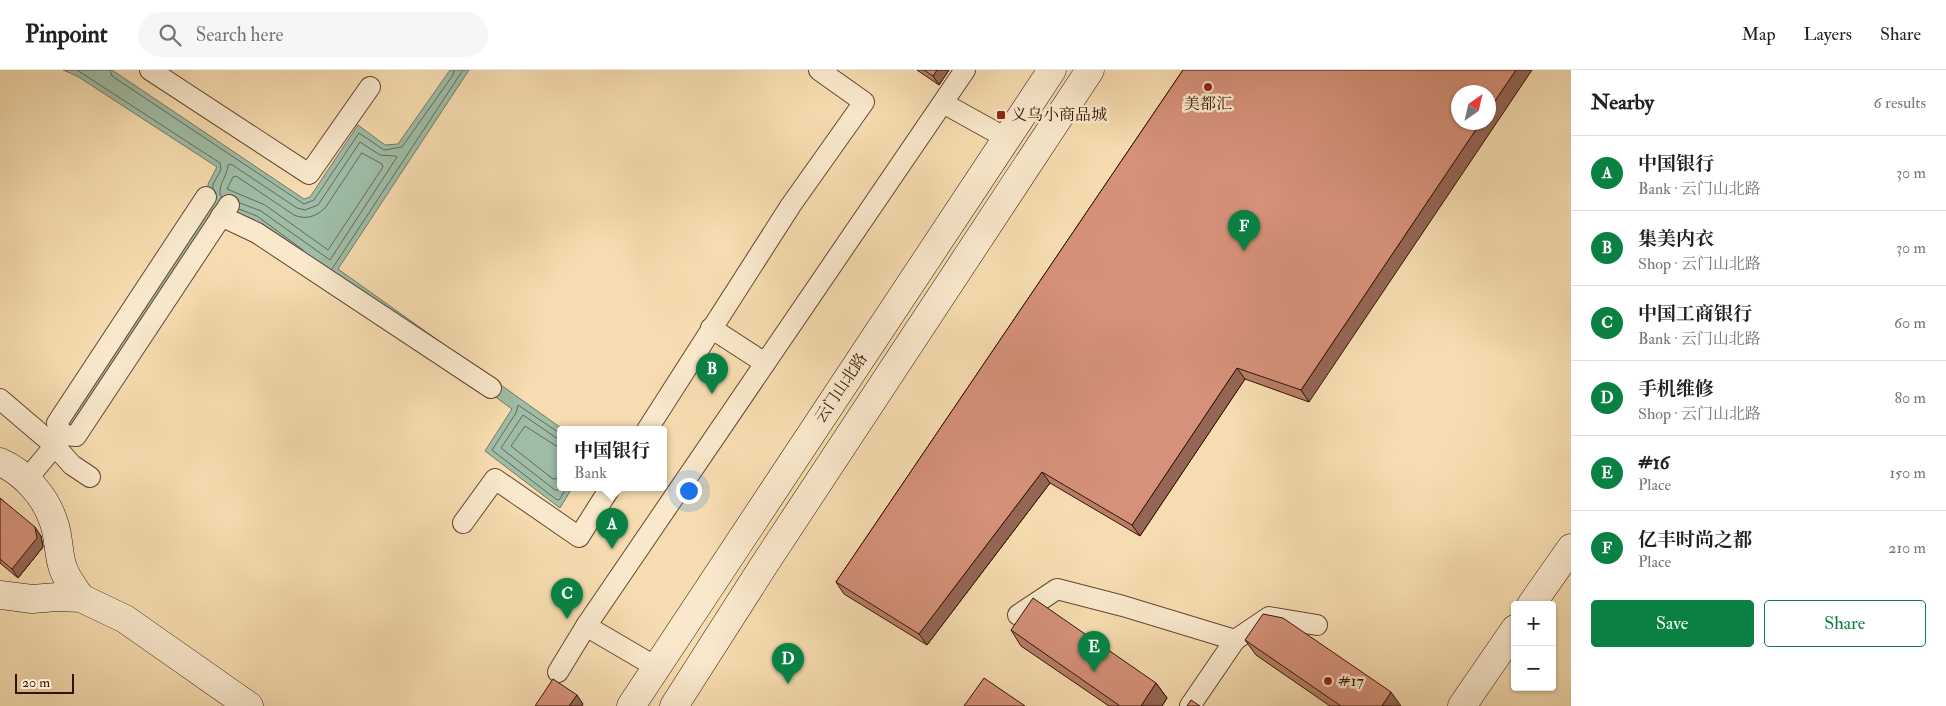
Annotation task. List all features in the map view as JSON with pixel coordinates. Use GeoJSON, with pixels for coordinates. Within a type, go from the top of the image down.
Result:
{"type":"FeatureCollection","features":[{"type":"Feature","properties":{"kind":"main road","name":"云门山北路"},"geometry":{"type":"LineString","coordinates":[[631,706],[1052,70]]}},
{"type":"Feature","properties":{"kind":"main road","name":"云门山北路"},"geometry":{"type":"LineString","coordinates":[[674,706],[1090,70]]}},
{"type":"Feature","properties":{"kind":"main road"},"geometry":{"type":"LineString","coordinates":[[0,462],[12,467],[27,480],[37,491],[51,514],[62,566],[70,583],[81,598]]}},
{"type":"Feature","properties":{"kind":"main road"},"geometry":{"type":"LineString","coordinates":[[1535,601],[1571,548]]}},
{"type":"Feature","properties":{"kind":"main road"},"geometry":{"type":"LineString","coordinates":[[0,596],[32,599],[81,598],[125,619],[249,706]]}},
{"type":"Feature","properties":{"kind":"main road"},"geometry":{"type":"LineString","coordinates":[[1462,706],[1511,635]]}},
{"type":"Feature","properties":{"kind":"street"},"geometry":{"type":"LineString","coordinates":[[150,70],[309,174],[370,87]]}},
{"type":"Feature","properties":{"kind":"street"},"geometry":{"type":"LineString","coordinates":[[649,426],[791,205],[864,102],[819,70]]}},
{"type":"Feature","properties":{"kind":"street"},"geometry":{"type":"LineString","coordinates":[[558,672],[586,626],[965,70]]}},
{"type":"Feature","properties":{"kind":"street"},"geometry":{"type":"LineString","coordinates":[[943,103],[1006,138]]}},
{"type":"Feature","properties":{"kind":"street"},"geometry":{"type":"LineString","coordinates":[[90,477],[72,465],[59,440],[57,423],[206,197]]}},
{"type":"Feature","properties":{"kind":"street"},"geometry":{"type":"LineString","coordinates":[[27,480],[59,440],[76,436],[225,211],[491,388]]}},
{"type":"Feature","properties":{"kind":"street"},"geometry":{"type":"LineString","coordinates":[[711,328],[765,363]]}},
{"type":"Feature","properties":{"kind":"street"},"geometry":{"type":"LineString","coordinates":[[0,399],[59,440]]}},
{"type":"Feature","properties":{"kind":"street"},"geometry":{"type":"LineString","coordinates":[[463,523],[495,480],[578,537],[608,491]]}},
{"type":"Feature","properties":{"kind":"street"},"geometry":{"type":"LineString","coordinates":[[1018,614],[1056,589],[1123,606],[1235,640]]}},
{"type":"Feature","properties":{"kind":"street"},"geometry":{"type":"LineString","coordinates":[[1190,706],[1235,640],[1269,617],[1317,625]]}},
{"type":"Feature","properties":{"kind":"street"},"geometry":{"type":"LineString","coordinates":[[586,626],[656,667]]}},
{"type":"Feature","properties":{"kind":"water"},"geometry":{"type":"Polygon","coordinates":[[[63,70],[112,70],[304,199],[310,197],[358,125],[385,145],[398,144],[450,70],[469,70],[338,269],[558,426],[557,491],[570,491],[560,508],[485,451],[512,409],[254,220],[219,207],[72,428],[65,426],[209,208],[208,184],[217,167],[77,76],[63,70]]]}},
{"type":"Feature","properties":{"kind":"building"},"geometry":{"type":"Polygon","coordinates":[[[924,70],[937,70],[933,76],[924,70]]]}},
{"type":"Feature","properties":{"kind":"building"},"geometry":{"type":"Polygon","coordinates":[[[1183,70],[1516,70],[1496,99],[1496,85],[1451,85],[1451,130],[1476,130],[1301,390],[1237,368],[1132,525],[1042,472],[919,634],[836,582],[1183,70]]]}},
{"type":"Feature","properties":{"kind":"building"},"geometry":{"type":"Polygon","coordinates":[[[0,498],[35,527],[37,538],[12,569],[0,559],[0,498]]]}},
{"type":"Feature","properties":{"kind":"building"},"geometry":{"type":"Polygon","coordinates":[[[1033,598],[1156,683],[1141,706],[1120,706],[1011,630],[1033,598]]]}},
{"type":"Feature","properties":{"kind":"building","name":"#17"},"geometry":{"type":"Polygon","coordinates":[[[1263,614],[1283,618],[1391,692],[1382,706],[1341,706],[1245,640],[1263,614]]]}},
{"type":"Feature","properties":{"kind":"building"},"geometry":{"type":"Polygon","coordinates":[[[984,678],[1025,706],[964,706],[984,678]]]}},
{"type":"Feature","properties":{"kind":"building"},"geometry":{"type":"Polygon","coordinates":[[[553,679],[577,695],[569,706],[535,706],[553,679]]]}},
{"type":"Feature","properties":{"kind":"building"},"geometry":{"type":"Polygon","coordinates":[[[1191,700],[1200,706],[1187,706],[1191,700]]]}},
{"type":"Feature","properties":{"kind":"place","name":"美都汇"},"geometry":{"type":"Point","coordinates":[1208,87]}},
{"type":"Feature","properties":{"kind":"place","name":"义乌小商品城"},"geometry":{"type":"Point","coordinates":[1001,115]}},
{"type":"Feature","properties":{"kind":"place","name":"亿丰时尚之都"},"geometry":{"type":"Point","coordinates":[1244,251]}},
{"type":"Feature","properties":{"kind":"place","name":"集美内衣"},"geometry":{"type":"Point","coordinates":[712,394]}},
{"type":"Feature","properties":{"kind":"place","name":"中国银行"},"geometry":{"type":"Point","coordinates":[612,549]}},
{"type":"Feature","properties":{"kind":"place","name":"中国工商银行"},"geometry":{"type":"Point","coordinates":[567,619]}},
{"type":"Feature","properties":{"kind":"place","name":"#16"},"geometry":{"type":"Point","coordinates":[1094,672]}},
{"type":"Feature","properties":{"kind":"place","name":"#17"},"geometry":{"type":"Point","coordinates":[1328,681]}},
{"type":"Feature","properties":{"kind":"place","name":"手机维修"},"geometry":{"type":"Point","coordinates":[788,684]}}]}
